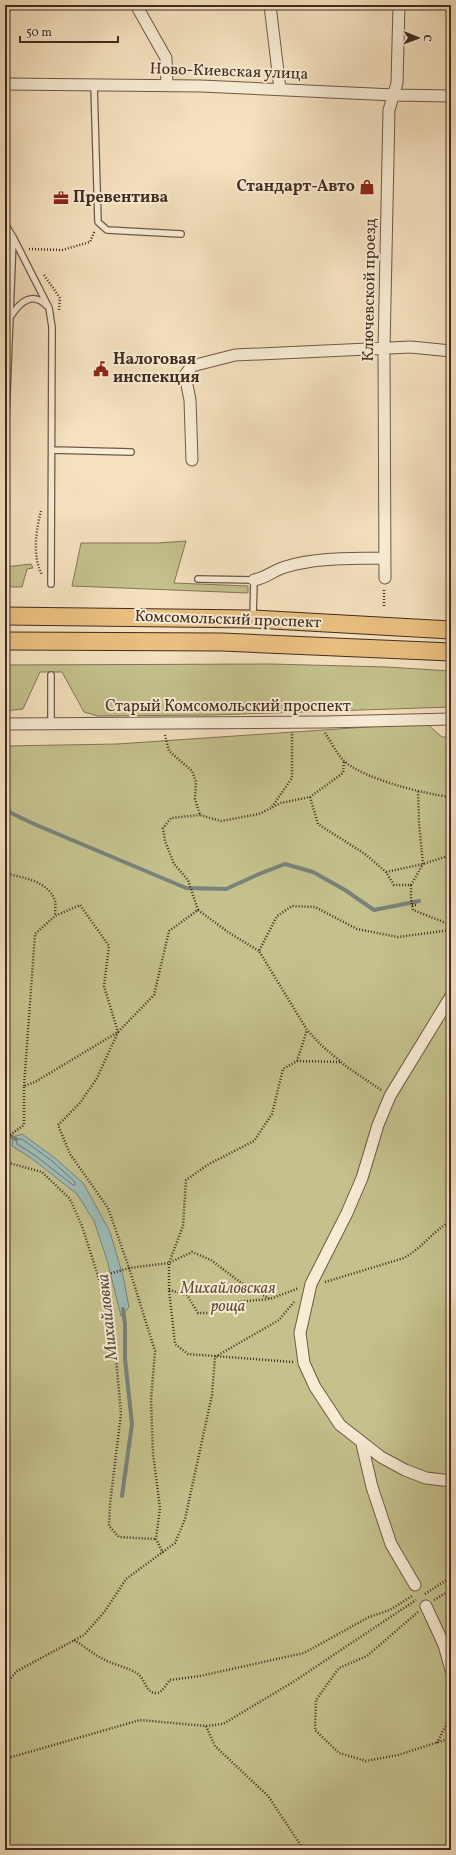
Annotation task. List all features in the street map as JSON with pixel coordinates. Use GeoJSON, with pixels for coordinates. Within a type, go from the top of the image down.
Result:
{"type":"FeatureCollection","features":[{"type":"Feature","properties":{"kind":"main road","name":"Комсомольский проспект"},"geometry":{"type":"LineString","coordinates":[[5,616],[253,619],[451,630]]}},
{"type":"Feature","properties":{"kind":"main road","name":"Комсомольский проспект"},"geometry":{"type":"LineString","coordinates":[[5,641],[222,642],[451,652]]}},
{"type":"Feature","properties":{"kind":"street"},"geometry":{"type":"LineString","coordinates":[[136,5],[166,58],[167,85]]}},
{"type":"Feature","properties":{"kind":"street"},"geometry":{"type":"LineString","coordinates":[[270,5],[280,89]]}},
{"type":"Feature","properties":{"kind":"street","name":"Ключевской проезд"},"geometry":{"type":"LineString","coordinates":[[384,578],[384,349],[389,110],[397,83],[399,5]]}},
{"type":"Feature","properties":{"kind":"street","name":"Ново-Киевская улица"},"geometry":{"type":"LineString","coordinates":[[5,84],[167,85],[394,95],[451,96]]}},
{"type":"Feature","properties":{"kind":"street"},"geometry":{"type":"LineString","coordinates":[[192,460],[190,400],[186,374],[192,366],[235,355],[411,347],[451,351]]}},
{"type":"Feature","properties":{"kind":"street"},"geometry":{"type":"LineString","coordinates":[[254,580],[260,579],[283,567],[319,559],[384,558]]}},
{"type":"Feature","properties":{"kind":"street","name":"Старый Комсомольский проспект"},"geometry":{"type":"LineString","coordinates":[[5,724],[325,722],[451,719]]}},
{"type":"Feature","properties":{"kind":"street"},"geometry":{"type":"LineString","coordinates":[[451,996],[390,1096],[356,1192],[331,1247],[311,1284],[300,1333],[304,1362],[315,1387],[340,1424],[362,1444],[381,1457],[405,1470],[426,1478],[451,1481]]}},
{"type":"Feature","properties":{"kind":"street"},"geometry":{"type":"LineString","coordinates":[[362,1444],[372,1487],[391,1544],[414,1590]]}},
{"type":"Feature","properties":{"kind":"street"},"geometry":{"type":"LineString","coordinates":[[426,1606],[444,1645],[451,1670]]}},
{"type":"Feature","properties":{"kind":"lane"},"geometry":{"type":"LineString","coordinates":[[94,85],[98,222],[107,230],[181,234]]}},
{"type":"Feature","properties":{"kind":"lane"},"geometry":{"type":"LineString","coordinates":[[5,224],[49,308],[52,327],[52,584]]}},
{"type":"Feature","properties":{"kind":"lane"},"geometry":{"type":"LineString","coordinates":[[5,444],[13,237]]}},
{"type":"Feature","properties":{"kind":"lane"},"geometry":{"type":"LineString","coordinates":[[11,316],[19,305],[26,300],[35,299],[41,301],[49,308]]}},
{"type":"Feature","properties":{"kind":"lane"},"geometry":{"type":"LineString","coordinates":[[52,450],[131,452]]}},
{"type":"Feature","properties":{"kind":"lane"},"geometry":{"type":"LineString","coordinates":[[198,579],[254,580],[253,619]]}},
{"type":"Feature","properties":{"kind":"lane"},"geometry":{"type":"LineString","coordinates":[[51,675],[51,723]]}},
{"type":"Feature","properties":{"kind":"path"},"geometry":{"type":"LineString","coordinates":[[26,249],[62,250],[90,242],[98,222]]}},
{"type":"Feature","properties":{"kind":"path"},"geometry":{"type":"LineString","coordinates":[[384,578],[384,606]]}},
{"type":"Feature","properties":{"kind":"path"},"geometry":{"type":"LineString","coordinates":[[325,722],[324,732],[344,761],[362,772],[402,787],[451,797]]}},
{"type":"Feature","properties":{"kind":"path"},"geometry":{"type":"LineString","coordinates":[[164,732],[169,751],[192,771],[196,782],[195,799],[200,814]]}},
{"type":"Feature","properties":{"kind":"path"},"geometry":{"type":"LineString","coordinates":[[272,808],[292,778],[292,732]]}},
{"type":"Feature","properties":{"kind":"path"},"geometry":{"type":"LineString","coordinates":[[344,761],[344,773],[310,797],[281,803],[259,814],[221,821],[200,814],[171,818],[163,828],[164,841],[174,864],[188,880],[198,910],[228,932],[259,951],[307,1030],[341,1062],[367,1082],[390,1096]]}},
{"type":"Feature","properties":{"kind":"path"},"geometry":{"type":"LineString","coordinates":[[418,790],[419,823],[423,864],[411,885],[413,910],[451,925]]}},
{"type":"Feature","properties":{"kind":"path"},"geometry":{"type":"LineString","coordinates":[[310,797],[318,824],[365,854],[386,872],[394,885],[411,885]]}},
{"type":"Feature","properties":{"kind":"path"},"geometry":{"type":"LineString","coordinates":[[386,872],[423,864],[451,855]]}},
{"type":"Feature","properties":{"kind":"path"},"geometry":{"type":"LineString","coordinates":[[5,873],[34,880],[49,891],[55,901],[55,916]]}},
{"type":"Feature","properties":{"kind":"path"},"geometry":{"type":"LineString","coordinates":[[412,905],[417,904]]}},
{"type":"Feature","properties":{"kind":"path"},"geometry":{"type":"LineString","coordinates":[[5,1149],[10,1135],[24,1125],[24,1086],[35,934],[55,916],[80,905],[109,946],[104,986],[118,1032],[97,1078],[80,1103],[58,1125],[70,1154],[108,1208],[129,1268],[155,1351],[151,1400],[153,1454],[160,1508],[156,1539],[163,1553]]}},
{"type":"Feature","properties":{"kind":"path"},"geometry":{"type":"LineString","coordinates":[[259,951],[277,916],[292,906],[315,907],[357,929],[398,937],[451,930]]}},
{"type":"Feature","properties":{"kind":"path"},"geometry":{"type":"LineString","coordinates":[[24,1086],[35,1082],[118,1032],[154,995],[170,931],[198,910]]}},
{"type":"Feature","properties":{"kind":"path"},"geometry":{"type":"LineString","coordinates":[[297,1061],[307,1030]]}},
{"type":"Feature","properties":{"kind":"path"},"geometry":{"type":"LineString","coordinates":[[304,1362],[188,1354],[175,1344],[169,1290],[169,1263],[183,1226],[186,1180],[209,1164],[254,1141],[272,1114],[283,1070],[297,1061],[341,1062]]}},
{"type":"Feature","properties":{"kind":"path"},"geometry":{"type":"LineString","coordinates":[[5,1162],[42,1172],[70,1199],[82,1226],[109,1310],[115,1347],[121,1414],[110,1504],[109,1526],[119,1537],[156,1539]]}},
{"type":"Feature","properties":{"kind":"path"},"geometry":{"type":"LineString","coordinates":[[169,1290],[187,1296],[198,1313],[212,1313],[214,1304],[270,1299],[311,1284],[353,1275],[404,1258],[414,1253],[444,1225],[451,1221]]}},
{"type":"Feature","properties":{"kind":"path"},"geometry":{"type":"LineString","coordinates":[[99,1277],[129,1268],[169,1263],[192,1252],[211,1260],[240,1282],[270,1299]]}},
{"type":"Feature","properties":{"kind":"path"},"geometry":{"type":"LineString","coordinates":[[215,1357],[279,1320],[295,1302]]}},
{"type":"Feature","properties":{"kind":"path"},"geometry":{"type":"LineString","coordinates":[[5,1686],[18,1671],[84,1635],[105,1611],[126,1580],[175,1543],[185,1518],[212,1395],[215,1357]]}},
{"type":"Feature","properties":{"kind":"path"},"geometry":{"type":"LineString","coordinates":[[5,1759],[140,1720],[206,1726],[223,1724],[293,1682],[451,1577]]}},
{"type":"Feature","properties":{"kind":"path"},"geometry":{"type":"LineString","coordinates":[[74,1640],[103,1659],[137,1674],[143,1679],[151,1692],[157,1693],[161,1692],[170,1680],[200,1676],[304,1652],[369,1617],[390,1610],[414,1590]]}},
{"type":"Feature","properties":{"kind":"path"},"geometry":{"type":"LineString","coordinates":[[451,1590],[426,1606],[367,1656],[339,1668],[316,1700],[315,1730],[339,1753],[366,1761],[398,1755],[451,1738]]}},
{"type":"Feature","properties":{"kind":"path"},"geometry":{"type":"LineString","coordinates":[[437,1743],[451,1716]]}},
{"type":"Feature","properties":{"kind":"path"},"geometry":{"type":"LineString","coordinates":[[206,1726],[215,1746],[268,1796],[304,1850]]}},
{"type":"Feature","properties":{"kind":"green space"},"geometry":{"type":"Polygon","coordinates":[[[186,541],[174,583],[248,586],[248,593],[72,586],[81,543],[158,543],[186,541]]]}},
{"type":"Feature","properties":{"kind":"green space"},"geometry":{"type":"Polygon","coordinates":[[[31,564],[33,568],[27,569],[22,587],[5,587],[5,567],[31,564]]]}},
{"type":"Feature","properties":{"kind":"green space"},"geometry":{"type":"Polygon","coordinates":[[[270,664],[387,667],[451,671],[451,707],[212,715],[98,716],[84,712],[62,672],[40,672],[23,709],[5,711],[5,665],[270,664]]]}},
{"type":"Feature","properties":{"kind":"green space","name":"Михайловская роща"},"geometry":{"type":"Polygon","coordinates":[[[426,723],[442,737],[451,737],[451,1850],[5,1850],[5,746],[117,744],[426,723]]]}},
{"type":"Feature","properties":{"kind":"water"},"geometry":{"type":"Polygon","coordinates":[[[22,1134],[55,1158],[84,1184],[110,1232],[123,1276],[129,1307],[121,1316],[107,1260],[94,1221],[77,1194],[31,1158],[12,1146],[13,1137],[22,1134]]]}},
{"type":"Feature","properties":{"kind":"waterway"},"geometry":{"type":"LineString","coordinates":[[5,810],[34,824],[186,888],[226,889],[285,864],[313,872],[345,890],[374,910],[419,901]]}},
{"type":"Feature","properties":{"kind":"waterway","name":"Михайловка"},"geometry":{"type":"LineString","coordinates":[[5,1133],[16,1139]]}},
{"type":"Feature","properties":{"kind":"waterway","name":"Михайловка"},"geometry":{"type":"LineString","coordinates":[[122,1496],[132,1424],[125,1359],[125,1324],[123,1309]]}},
{"type":"Feature","properties":{"kind":"place","name":"Стандарт-Авто"},"geometry":{"type":"Point","coordinates":[367,187]}},
{"type":"Feature","properties":{"kind":"place","name":"Превентива"},"geometry":{"type":"Point","coordinates":[61,198]}},
{"type":"Feature","properties":{"kind":"place","name":"Налоговая инспекция"},"geometry":{"type":"Point","coordinates":[101,369]}}]}
